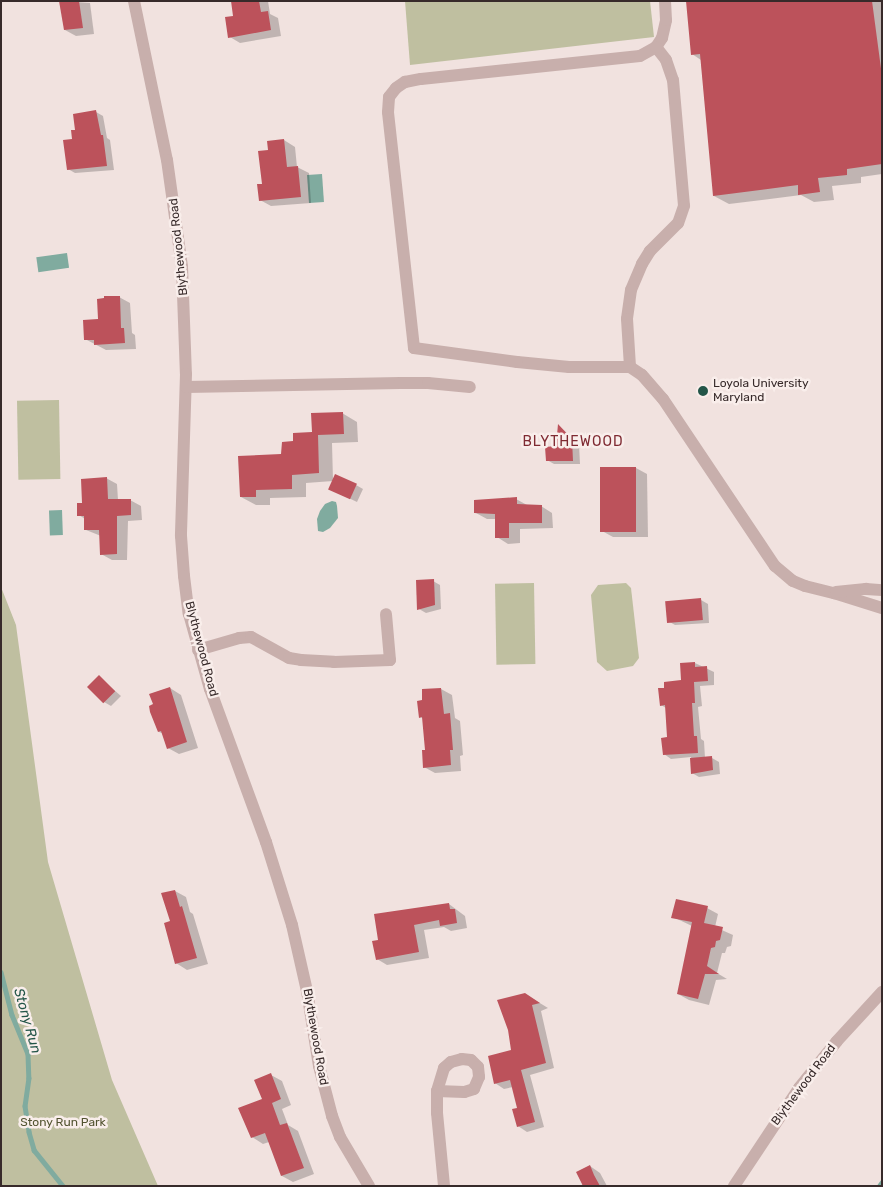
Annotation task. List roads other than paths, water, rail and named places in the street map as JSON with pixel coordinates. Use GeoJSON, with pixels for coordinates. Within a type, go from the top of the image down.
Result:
{"type":"FeatureCollection","features":[{"type":"Feature","properties":{"kind":"street","name":"Blythewood Road"},"geometry":{"type":"LineString","coordinates":[[134,1],[159,113],[176,210],[185,299],[186,387],[182,557],[189,614],[198,650],[266,842],[292,926],[321,1074],[332,1116],[340,1137],[369,1186]]}},
{"type":"Feature","properties":{"kind":"street"},"geometry":{"type":"LineString","coordinates":[[665,1],[666,20],[662,38],[656,47],[633,58],[405,82],[396,88],[389,97],[388,112],[414,348],[569,367],[630,367],[642,375],[663,399],[775,566],[792,581],[804,586],[882,608]]}},
{"type":"Feature","properties":{"kind":"street"},"geometry":{"type":"LineString","coordinates":[[630,367],[627,319],[631,290],[646,258],[678,223],[684,206],[673,80],[666,60],[656,47]]}},
{"type":"Feature","properties":{"kind":"street"},"geometry":{"type":"LineString","coordinates":[[186,387],[400,383],[428,383],[470,387]]}},
{"type":"Feature","properties":{"kind":"street"},"geometry":{"type":"LineString","coordinates":[[834,593],[866,589],[882,590]]}},
{"type":"Feature","properties":{"kind":"street"},"geometry":{"type":"LineString","coordinates":[[198,650],[239,638],[251,637],[289,658],[301,660],[334,662],[390,660],[386,614]]}},
{"type":"Feature","properties":{"kind":"street","name":"Blythewood Road"},"geometry":{"type":"LineString","coordinates":[[734,1186],[799,1088],[837,1041],[882,992]]}},
{"type":"Feature","properties":{"kind":"street"},"geometry":{"type":"LineString","coordinates":[[437,1091],[436,1113],[444,1186]]}},
{"type":"Feature","properties":{"kind":"waterway","name":"Stony Run"},"geometry":{"type":"LineString","coordinates":[[1,972],[12,1015],[28,1054],[29,1078],[25,1106],[34,1150],[63,1186]]}},
{"type":"Feature","properties":{"kind":"waterway"},"geometry":{"type":"LineString","coordinates":[[879,1186],[882,1182]]}},
{"type":"Feature","properties":{"kind":"place","name":"Loyola University Maryland"},"geometry":{"type":"Point","coordinates":[703,391]}},
{"type":"Feature","properties":{"kind":"district","name":"BLYTHEWOOD"},"geometry":{"type":"Point","coordinates":[573,442]}},
{"type":"Feature","properties":{"kind":"park label","name":"Stony Run Park"},"geometry":{"type":"Point","coordinates":[63,1123]}}]}
